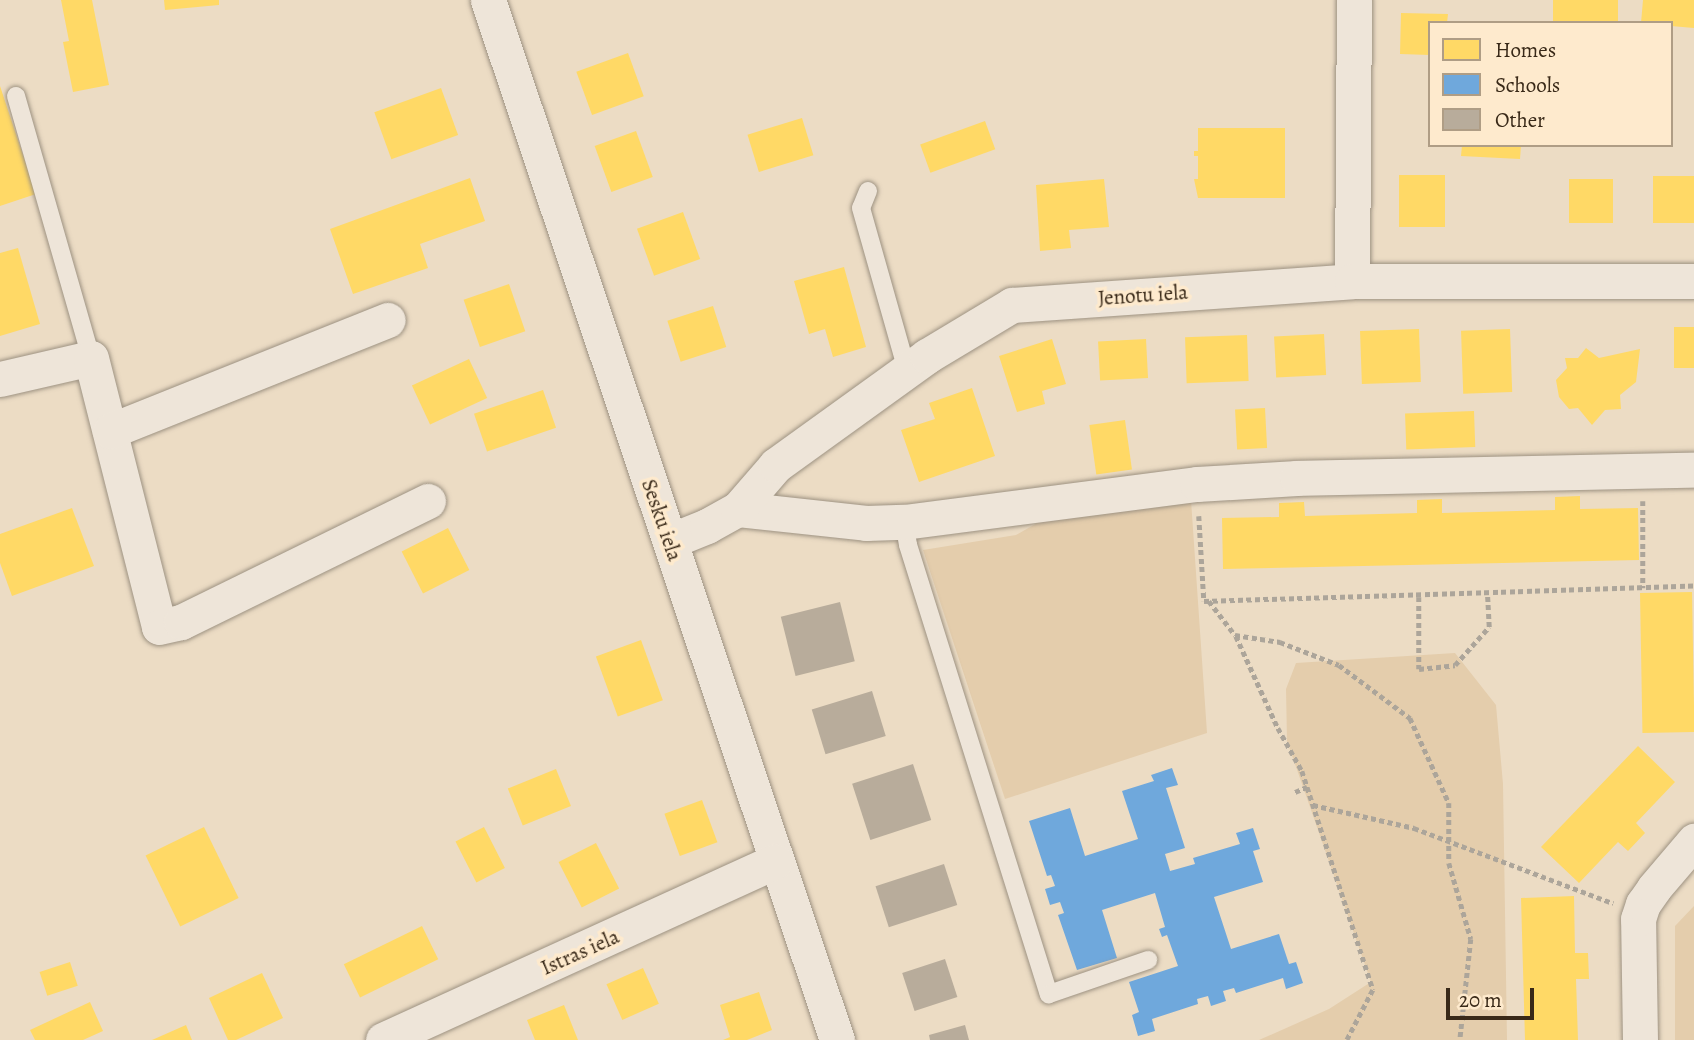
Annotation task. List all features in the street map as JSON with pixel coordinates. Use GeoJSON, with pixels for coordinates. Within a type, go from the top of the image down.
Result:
{"type":"FeatureCollection","features":[{"type":"Feature","properties":{"kind":"street","name":"Sesku iela"},"geometry":{"type":"LineString","coordinates":[[488,0],[836,1040]]}},
{"type":"Feature","properties":{"kind":"street"},"geometry":{"type":"LineString","coordinates":[[1352,281],[1354,0]]}},
{"type":"Feature","properties":{"kind":"street","name":"Jenotu iela"},"geometry":{"type":"LineString","coordinates":[[670,541],[707,526],[738,509],[776,465],[907,371],[1012,304],[1352,281],[1694,281]]}},
{"type":"Feature","properties":{"kind":"street"},"geometry":{"type":"LineString","coordinates":[[110,431],[388,320]]}},
{"type":"Feature","properties":{"kind":"street"},"geometry":{"type":"LineString","coordinates":[[0,379],[91,358],[159,627],[181,622],[428,501]]}},
{"type":"Feature","properties":{"kind":"street"},"geometry":{"type":"LineString","coordinates":[[738,509],[866,523],[904,522],[1197,484],[1297,478],[1694,470]]}},
{"type":"Feature","properties":{"kind":"street"},"geometry":{"type":"LineString","coordinates":[[1640,1040],[1640,913],[1654,888],[1694,841]]}},
{"type":"Feature","properties":{"kind":"street","name":"Istras iela"},"geometry":{"type":"LineString","coordinates":[[383,1040],[775,861]]}},
{"type":"Feature","properties":{"kind":"lane"},"geometry":{"type":"LineString","coordinates":[[16,96],[91,358]]}},
{"type":"Feature","properties":{"kind":"lane"},"geometry":{"type":"LineString","coordinates":[[868,191],[860,208],[907,371]]}},
{"type":"Feature","properties":{"kind":"lane"},"geometry":{"type":"LineString","coordinates":[[904,522],[908,545],[1049,994],[1148,960]]}},
{"type":"Feature","properties":{"kind":"path"},"geometry":{"type":"LineString","coordinates":[[1643,472],[1643,588]]}},
{"type":"Feature","properties":{"kind":"path"},"geometry":{"type":"LineString","coordinates":[[1197,484],[1204,601],[1419,597],[1694,586]]}},
{"type":"Feature","properties":{"kind":"path"},"geometry":{"type":"LineString","coordinates":[[1419,597],[1419,669],[1455,665],[1489,627],[1488,594]]}},
{"type":"Feature","properties":{"kind":"path"},"geometry":{"type":"LineString","coordinates":[[1209,601],[1235,635],[1307,787],[1373,990],[1347,1040]]}},
{"type":"Feature","properties":{"kind":"path"},"geometry":{"type":"LineString","coordinates":[[1235,635],[1280,642],[1339,664],[1410,718],[1449,803],[1449,863],[1471,939],[1460,1040]]}},
{"type":"Feature","properties":{"kind":"path"},"geometry":{"type":"LineString","coordinates":[[1294,792],[1307,787]]}},
{"type":"Feature","properties":{"kind":"path"},"geometry":{"type":"LineString","coordinates":[[1313,805],[1414,828],[1640,913]]}},
{"type":"Feature","properties":{"kind":"shaded area"},"geometry":{"type":"Polygon","coordinates":[[[1191,500],[1207,733],[1005,799],[923,550],[1016,535],[1039,522],[1191,500]]]}},
{"type":"Feature","properties":{"kind":"shaded area"},"geometry":{"type":"Polygon","coordinates":[[[1455,653],[1496,705],[1503,784],[1507,1040],[1259,1040],[1329,1009],[1371,982],[1287,741],[1286,689],[1296,663],[1455,653]]]}},
{"type":"Feature","properties":{"kind":"shaded area"},"geometry":{"type":"Polygon","coordinates":[[[1694,906],[1694,1040],[1675,1040],[1675,926],[1694,906]]]}},
{"type":"Feature","properties":{"kind":"building: Homes"},"geometry":{"type":"Polygon","coordinates":[[[61,0],[92,0],[109,85],[73,92],[63,42],[69,41],[61,0]]]}},
{"type":"Feature","properties":{"kind":"building: Homes"},"geometry":{"type":"Polygon","coordinates":[[[164,0],[219,0],[219,5],[165,10],[164,0]]]}},
{"type":"Feature","properties":{"kind":"building: Homes"},"geometry":{"type":"Polygon","coordinates":[[[1553,0],[1618,0],[1618,21],[1553,21],[1553,0]]]}},
{"type":"Feature","properties":{"kind":"building: Homes"},"geometry":{"type":"Polygon","coordinates":[[[1643,0],[1694,0],[1694,28],[1673,26],[1673,21],[1641,21],[1643,0]]]}},
{"type":"Feature","properties":{"kind":"building: Homes"},"geometry":{"type":"Polygon","coordinates":[[[1401,13],[1448,14],[1447,21],[1428,21],[1428,55],[1400,54],[1401,13]]]}},
{"type":"Feature","properties":{"kind":"building: Homes"},"geometry":{"type":"Polygon","coordinates":[[[628,53],[644,96],[592,115],[576,72],[628,53]]]}},
{"type":"Feature","properties":{"kind":"building: Homes"},"geometry":{"type":"Polygon","coordinates":[[[0,86],[36,194],[0,206],[0,86]]]}},
{"type":"Feature","properties":{"kind":"building: Homes"},"geometry":{"type":"Polygon","coordinates":[[[441,88],[458,135],[391,159],[374,112],[441,88]]]}},
{"type":"Feature","properties":{"kind":"building: Homes"},"geometry":{"type":"Polygon","coordinates":[[[802,118],[813,155],[759,172],[747,135],[802,118]]]}},
{"type":"Feature","properties":{"kind":"building: Homes"},"geometry":{"type":"Polygon","coordinates":[[[985,121],[995,149],[930,173],[920,145],[985,121]]]}},
{"type":"Feature","properties":{"kind":"building: Homes"},"geometry":{"type":"Polygon","coordinates":[[[1198,128],[1285,128],[1285,198],[1198,198],[1194,179],[1198,179],[1198,156],[1194,156],[1194,151],[1198,151],[1198,128]]]}},
{"type":"Feature","properties":{"kind":"building: Homes"},"geometry":{"type":"Polygon","coordinates":[[[636,131],[653,177],[611,192],[595,146],[636,131]]]}},
{"type":"Feature","properties":{"kind":"building: Homes"},"geometry":{"type":"Polygon","coordinates":[[[1462,147],[1521,147],[1520,159],[1461,156],[1462,147]]]}},
{"type":"Feature","properties":{"kind":"building: Homes"},"geometry":{"type":"Polygon","coordinates":[[[1399,175],[1445,175],[1445,227],[1399,227],[1399,175]]]}},
{"type":"Feature","properties":{"kind":"building: Homes"},"geometry":{"type":"Polygon","coordinates":[[[1653,176],[1694,176],[1694,223],[1653,223],[1653,176]]]}},
{"type":"Feature","properties":{"kind":"building: Homes"},"geometry":{"type":"Polygon","coordinates":[[[470,178],[485,221],[420,244],[428,268],[353,294],[330,229],[470,178]]]}},
{"type":"Feature","properties":{"kind":"building: Homes"},"geometry":{"type":"Polygon","coordinates":[[[1104,179],[1109,227],[1069,230],[1071,248],[1040,251],[1036,185],[1104,179]]]}},
{"type":"Feature","properties":{"kind":"building: Homes"},"geometry":{"type":"Polygon","coordinates":[[[1569,179],[1613,179],[1613,223],[1569,223],[1569,179]]]}},
{"type":"Feature","properties":{"kind":"building: Homes"},"geometry":{"type":"Polygon","coordinates":[[[683,212],[700,259],[654,276],[637,229],[683,212]]]}},
{"type":"Feature","properties":{"kind":"building: Homes"},"geometry":{"type":"Polygon","coordinates":[[[18,248],[40,324],[0,336],[0,253],[18,248]]]}},
{"type":"Feature","properties":{"kind":"building: Homes"},"geometry":{"type":"Polygon","coordinates":[[[844,267],[866,347],[833,357],[825,329],[809,334],[794,281],[844,267]]]}},
{"type":"Feature","properties":{"kind":"building: Homes"},"geometry":{"type":"Polygon","coordinates":[[[509,284],[525,331],[480,347],[464,300],[509,284]]]}},
{"type":"Feature","properties":{"kind":"building: Homes"},"geometry":{"type":"Polygon","coordinates":[[[713,306],[726,347],[681,362],[667,321],[713,306]]]}},
{"type":"Feature","properties":{"kind":"building: Homes"},"geometry":{"type":"Polygon","coordinates":[[[1674,327],[1694,327],[1694,368],[1674,368],[1674,327]]]}},
{"type":"Feature","properties":{"kind":"building: Homes"},"geometry":{"type":"Polygon","coordinates":[[[1419,329],[1421,382],[1362,384],[1360,331],[1419,329]]]}},
{"type":"Feature","properties":{"kind":"building: Homes"},"geometry":{"type":"Polygon","coordinates":[[[1510,329],[1512,392],[1463,394],[1461,331],[1510,329]]]}},
{"type":"Feature","properties":{"kind":"building: Homes"},"geometry":{"type":"Polygon","coordinates":[[[1324,334],[1326,375],[1276,378],[1274,337],[1324,334]]]}},
{"type":"Feature","properties":{"kind":"building: Homes"},"geometry":{"type":"Polygon","coordinates":[[[1247,335],[1249,381],[1187,383],[1185,337],[1247,335]]]}},
{"type":"Feature","properties":{"kind":"building: Homes"},"geometry":{"type":"Polygon","coordinates":[[[1052,339],[1066,384],[1042,391],[1045,404],[1017,412],[999,356],[1052,339]]]}},
{"type":"Feature","properties":{"kind":"building: Homes"},"geometry":{"type":"Polygon","coordinates":[[[1146,339],[1148,378],[1100,380],[1098,342],[1146,339]]]}},
{"type":"Feature","properties":{"kind":"building: Homes"},"geometry":{"type":"Polygon","coordinates":[[[1586,348],[1599,358],[1640,349],[1636,382],[1620,395],[1621,409],[1605,410],[1592,425],[1578,408],[1569,409],[1559,397],[1556,380],[1567,368],[1565,358],[1578,358],[1586,348]]]}},
{"type":"Feature","properties":{"kind":"building: Homes"},"geometry":{"type":"Polygon","coordinates":[[[469,359],[487,398],[430,425],[412,386],[469,359]]]}},
{"type":"Feature","properties":{"kind":"building: Homes"},"geometry":{"type":"Polygon","coordinates":[[[972,388],[995,456],[919,482],[901,430],[935,419],[929,403],[972,388]]]}},
{"type":"Feature","properties":{"kind":"building: Homes"},"geometry":{"type":"Polygon","coordinates":[[[543,390],[556,428],[487,452],[474,414],[543,390]]]}},
{"type":"Feature","properties":{"kind":"building: Homes"},"geometry":{"type":"Polygon","coordinates":[[[1265,408],[1267,448],[1237,450],[1235,410],[1265,408]]]}},
{"type":"Feature","properties":{"kind":"building: Homes"},"geometry":{"type":"Polygon","coordinates":[[[1474,411],[1475,447],[1406,449],[1405,413],[1474,411]]]}},
{"type":"Feature","properties":{"kind":"building: Homes"},"geometry":{"type":"Polygon","coordinates":[[[1125,420],[1132,470],[1096,475],[1089,425],[1125,420]]]}},
{"type":"Feature","properties":{"kind":"building: Homes"},"geometry":{"type":"Polygon","coordinates":[[[1580,496],[1580,509],[1638,508],[1639,560],[1223,569],[1222,518],[1279,517],[1279,503],[1304,502],[1305,516],[1417,513],[1417,500],[1442,499],[1442,513],[1555,510],[1555,497],[1580,496]]]}},
{"type":"Feature","properties":{"kind":"building: Homes"},"geometry":{"type":"Polygon","coordinates":[[[72,508],[94,566],[12,596],[0,563],[0,534],[72,508]]]}},
{"type":"Feature","properties":{"kind":"building: Homes"},"geometry":{"type":"Polygon","coordinates":[[[448,528],[469,570],[423,593],[402,552],[448,528]]]}},
{"type":"Feature","properties":{"kind":"building: Homes"},"geometry":{"type":"Polygon","coordinates":[[[1692,592],[1694,732],[1642,733],[1640,593],[1692,592]]]}},
{"type":"Feature","properties":{"kind":"building: Homes"},"geometry":{"type":"Polygon","coordinates":[[[641,640],[663,700],[618,717],[596,656],[641,640]]]}},
{"type":"Feature","properties":{"kind":"building: Homes"},"geometry":{"type":"Polygon","coordinates":[[[1638,746],[1675,782],[1636,823],[1645,833],[1628,851],[1618,842],[1579,883],[1541,847],[1638,746]]]}},
{"type":"Feature","properties":{"kind":"building: Homes"},"geometry":{"type":"Polygon","coordinates":[[[556,769],[571,806],[523,826],[508,788],[556,769]]]}},
{"type":"Feature","properties":{"kind":"building: Homes"},"geometry":{"type":"Polygon","coordinates":[[[702,800],[717,842],[680,856],[664,814],[702,800]]]}},
{"type":"Feature","properties":{"kind":"building: Homes"},"geometry":{"type":"Polygon","coordinates":[[[204,827],[239,898],[180,926],[146,855],[204,827]]]}},
{"type":"Feature","properties":{"kind":"building: Homes"},"geometry":{"type":"Polygon","coordinates":[[[484,827],[505,868],[476,883],[455,842],[484,827]]]}},
{"type":"Feature","properties":{"kind":"building: Homes"},"geometry":{"type":"Polygon","coordinates":[[[596,843],[619,888],[582,908],[559,862],[596,843]]]}},
{"type":"Feature","properties":{"kind":"building: Homes"},"geometry":{"type":"Polygon","coordinates":[[[1574,896],[1575,953],[1588,953],[1589,979],[1576,979],[1578,1040],[1525,1040],[1521,898],[1574,896]]]}},
{"type":"Feature","properties":{"kind":"building: Homes"},"geometry":{"type":"Polygon","coordinates":[[[422,926],[438,959],[360,997],[344,964],[422,926]]]}},
{"type":"Feature","properties":{"kind":"building: Homes"},"geometry":{"type":"Polygon","coordinates":[[[70,962],[78,986],[47,996],[40,972],[70,962]]]}},
{"type":"Feature","properties":{"kind":"building: Homes"},"geometry":{"type":"Polygon","coordinates":[[[643,968],[659,1004],[622,1020],[606,984],[643,968]]]}},
{"type":"Feature","properties":{"kind":"building: Homes"},"geometry":{"type":"Polygon","coordinates":[[[262,973],[283,1018],[236,1040],[228,1040],[209,998],[262,973]]]}},
{"type":"Feature","properties":{"kind":"building: Homes"},"geometry":{"type":"Polygon","coordinates":[[[759,992],[772,1030],[747,1040],[723,1040],[730,1037],[720,1005],[759,992]]]}},
{"type":"Feature","properties":{"kind":"building: Homes"},"geometry":{"type":"Polygon","coordinates":[[[90,1002],[103,1031],[83,1040],[35,1040],[30,1030],[90,1002]]]}},
{"type":"Feature","properties":{"kind":"building: Homes"},"geometry":{"type":"Polygon","coordinates":[[[564,1005],[578,1040],[535,1040],[527,1020],[564,1005]]]}},
{"type":"Feature","properties":{"kind":"building: Homes"},"geometry":{"type":"Polygon","coordinates":[[[186,1025],[192,1040],[152,1040],[186,1025]]]}},
{"type":"Feature","properties":{"kind":"building: Schools"},"geometry":{"type":"Polygon","coordinates":[[[1172,768],[1178,785],[1166,788],[1185,848],[1165,854],[1170,871],[1195,864],[1193,858],[1240,844],[1236,833],[1253,828],[1260,849],[1253,851],[1263,882],[1214,897],[1231,949],[1279,934],[1289,964],[1296,962],[1303,983],[1286,989],[1283,978],[1236,993],[1234,988],[1223,991],[1226,1001],[1211,1006],[1208,996],[1197,999],[1198,1004],[1152,1019],[1155,1031],[1138,1036],[1132,1015],[1139,1012],[1129,982],[1178,966],[1167,935],[1162,937],[1159,929],[1165,927],[1155,893],[1102,910],[1117,958],[1077,970],[1058,915],[1064,913],[1060,902],[1050,905],[1045,889],[1055,886],[1051,875],[1047,876],[1029,821],[1070,808],[1085,856],[1138,839],[1122,791],[1154,781],[1151,775],[1172,768]]]}},
{"type":"Feature","properties":{"kind":"building: Other"},"geometry":{"type":"Polygon","coordinates":[[[840,602],[855,661],[796,676],[781,617],[840,602]]]}},
{"type":"Feature","properties":{"kind":"building: Other"},"geometry":{"type":"Polygon","coordinates":[[[872,691],[886,736],[825,754],[812,709],[872,691]]]}},
{"type":"Feature","properties":{"kind":"building: Other"},"geometry":{"type":"Polygon","coordinates":[[[913,764],[931,820],[870,840],[852,784],[913,764]]]}},
{"type":"Feature","properties":{"kind":"building: Other"},"geometry":{"type":"Polygon","coordinates":[[[944,864],[957,905],[889,927],[876,886],[944,864]]]}},
{"type":"Feature","properties":{"kind":"building: Other"},"geometry":{"type":"Polygon","coordinates":[[[945,959],[957,997],[915,1011],[902,973],[945,959]]]}},
{"type":"Feature","properties":{"kind":"building: Other"},"geometry":{"type":"Polygon","coordinates":[[[965,1025],[969,1040],[930,1040],[929,1035],[965,1025]]]}}]}
